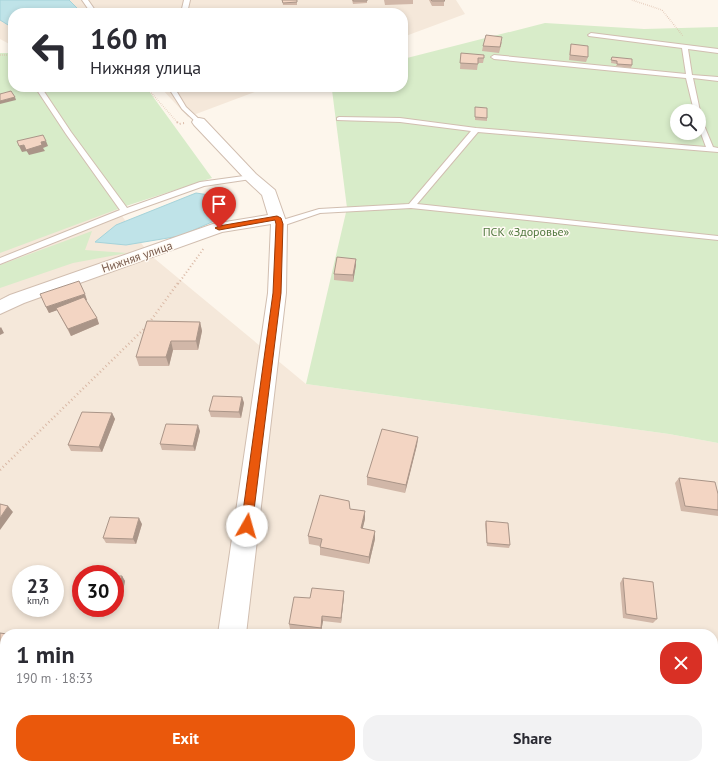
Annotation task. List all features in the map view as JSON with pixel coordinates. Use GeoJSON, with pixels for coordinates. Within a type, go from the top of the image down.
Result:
{"type":"FeatureCollection","features":[{"type":"Feature","properties":{"kind":"street"},"geometry":{"type":"LineString","coordinates":[[199,122],[251,177],[269,193],[278,221],[277,293],[233,629]]}},
{"type":"Feature","properties":{"kind":"street","name":"Нижняя улица"},"geometry":{"type":"LineString","coordinates":[[0,308],[17,299],[219,228],[278,221]]}},
{"type":"Feature","properties":{"kind":"lane"},"geometry":{"type":"LineString","coordinates":[[591,35],[718,51]]}},
{"type":"Feature","properties":{"kind":"lane"},"geometry":{"type":"LineString","coordinates":[[685,48],[695,104]]}},
{"type":"Feature","properties":{"kind":"lane"},"geometry":{"type":"LineString","coordinates":[[494,57],[718,79]]}},
{"type":"Feature","properties":{"kind":"lane"},"geometry":{"type":"LineString","coordinates":[[41,92],[68,133],[126,211]]}},
{"type":"Feature","properties":{"kind":"lane"},"geometry":{"type":"LineString","coordinates":[[173,92],[184,108],[199,122]]}},
{"type":"Feature","properties":{"kind":"lane"},"geometry":{"type":"LineString","coordinates":[[339,119],[400,120],[476,130],[718,150]]}},
{"type":"Feature","properties":{"kind":"lane"},"geometry":{"type":"LineString","coordinates":[[411,206],[476,130]]}},
{"type":"Feature","properties":{"kind":"lane"},"geometry":{"type":"LineString","coordinates":[[706,138],[710,149]]}},
{"type":"Feature","properties":{"kind":"lane"},"geometry":{"type":"LineString","coordinates":[[0,261],[126,211],[203,184],[251,177]]}},
{"type":"Feature","properties":{"kind":"lane"},"geometry":{"type":"LineString","coordinates":[[278,221],[319,211],[371,206],[411,206],[718,238]]}},
{"type":"Feature","properties":{"kind":"path"},"geometry":{"type":"LineString","coordinates":[[632,0],[662,10],[682,32],[685,48]]}},
{"type":"Feature","properties":{"kind":"path"},"geometry":{"type":"LineString","coordinates":[[150,92],[179,124],[199,122]]}},
{"type":"Feature","properties":{"kind":"path"},"geometry":{"type":"LineString","coordinates":[[0,470],[145,328],[219,228]]}},
{"type":"Feature","properties":{"kind":"shaded area"},"geometry":{"type":"Polygon","coordinates":[[[0,0],[456,0],[465,14],[408,35],[408,8],[8,8],[8,43],[0,39],[0,0]]]}},
{"type":"Feature","properties":{"kind":"shaded area"},"geometry":{"type":"Polygon","coordinates":[[[165,92],[255,92],[188,117],[165,92]]]}},
{"type":"Feature","properties":{"kind":"shaded area"},"geometry":{"type":"Polygon","coordinates":[[[54,120],[149,254],[306,384],[669,434],[718,443],[718,629],[0,629],[0,135],[54,120]]]}},
{"type":"Feature","properties":{"kind":"green space","name":"ПСК «Здоровье»"},"geometry":{"type":"Polygon","coordinates":[[[545,23],[644,29],[718,27],[718,443],[669,434],[306,384],[347,208],[332,92],[408,92],[408,58],[545,23]]]}},
{"type":"Feature","properties":{"kind":"green space"},"geometry":{"type":"Polygon","coordinates":[[[0,53],[8,53],[8,92],[150,92],[212,178],[126,206],[0,253],[0,53]]]}},
{"type":"Feature","properties":{"kind":"green space"},"geometry":{"type":"Polygon","coordinates":[[[92,231],[85,250],[127,253],[73,263],[0,288],[0,265],[92,231]]]}},
{"type":"Feature","properties":{"kind":"water"},"geometry":{"type":"Polygon","coordinates":[[[0,0],[69,0],[77,8],[8,8],[8,25],[0,20],[0,0]]]}},
{"type":"Feature","properties":{"kind":"water"},"geometry":{"type":"Polygon","coordinates":[[[196,193],[223,197],[228,215],[180,236],[126,245],[95,242],[116,225],[196,193]]]}},
{"type":"Feature","properties":{"kind":"building"},"geometry":{"type":"Polygon","coordinates":[[[282,0],[297,0],[297,2],[283,3],[282,0]]]}},
{"type":"Feature","properties":{"kind":"building"},"geometry":{"type":"Polygon","coordinates":[[[367,0],[367,1],[353,1],[367,0]]]}},
{"type":"Feature","properties":{"kind":"building"},"geometry":{"type":"Polygon","coordinates":[[[431,0],[444,0],[445,1],[432,1],[431,0]]]}},
{"type":"Feature","properties":{"kind":"building"},"geometry":{"type":"Polygon","coordinates":[[[486,35],[502,37],[500,47],[483,46],[486,35]]]}},
{"type":"Feature","properties":{"kind":"building"},"geometry":{"type":"Polygon","coordinates":[[[571,44],[588,46],[588,57],[570,55],[571,44]]]}},
{"type":"Feature","properties":{"kind":"building"},"geometry":{"type":"Polygon","coordinates":[[[461,53],[484,55],[484,58],[478,58],[478,64],[460,63],[461,53]]]}},
{"type":"Feature","properties":{"kind":"building"},"geometry":{"type":"Polygon","coordinates":[[[612,57],[632,59],[632,65],[617,64],[617,61],[611,60],[612,57]]]}},
{"type":"Feature","properties":{"kind":"building"},"geometry":{"type":"Polygon","coordinates":[[[12,92],[15,97],[0,101],[0,94],[12,92]]]}},
{"type":"Feature","properties":{"kind":"building"},"geometry":{"type":"Polygon","coordinates":[[[475,107],[487,108],[487,118],[475,117],[475,107]]]}},
{"type":"Feature","properties":{"kind":"building"},"geometry":{"type":"Polygon","coordinates":[[[43,135],[46,141],[41,142],[42,145],[26,150],[24,145],[19,146],[17,141],[43,135]]]}},
{"type":"Feature","properties":{"kind":"building"},"geometry":{"type":"Polygon","coordinates":[[[337,257],[356,259],[353,275],[334,274],[337,257]]]}},
{"type":"Feature","properties":{"kind":"building"},"geometry":{"type":"Polygon","coordinates":[[[79,281],[85,294],[46,307],[40,294],[79,281]]]}},
{"type":"Feature","properties":{"kind":"building"},"geometry":{"type":"Polygon","coordinates":[[[84,297],[97,318],[68,329],[56,308],[84,297]]]}},
{"type":"Feature","properties":{"kind":"building"},"geometry":{"type":"Polygon","coordinates":[[[147,321],[200,322],[196,341],[171,341],[166,357],[136,357],[147,321]]]}},
{"type":"Feature","properties":{"kind":"building"},"geometry":{"type":"Polygon","coordinates":[[[213,396],[242,397],[239,412],[209,411],[213,396]]]}},
{"type":"Feature","properties":{"kind":"building"},"geometry":{"type":"Polygon","coordinates":[[[82,412],[112,413],[99,447],[68,445],[82,412]]]}},
{"type":"Feature","properties":{"kind":"building"},"geometry":{"type":"Polygon","coordinates":[[[166,424],[198,425],[193,446],[160,444],[166,424]]]}},
{"type":"Feature","properties":{"kind":"building"},"geometry":{"type":"Polygon","coordinates":[[[382,429],[418,437],[406,485],[367,477],[382,429]]]}},
{"type":"Feature","properties":{"kind":"building"},"geometry":{"type":"Polygon","coordinates":[[[679,478],[715,482],[718,494],[718,510],[685,506],[679,478]]]}},
{"type":"Feature","properties":{"kind":"building"},"geometry":{"type":"Polygon","coordinates":[[[320,495],[349,501],[350,509],[365,511],[361,528],[375,531],[369,557],[320,547],[322,539],[308,536],[320,495]]]}},
{"type":"Feature","properties":{"kind":"building"},"geometry":{"type":"Polygon","coordinates":[[[0,504],[8,506],[0,518],[0,504]]]}},
{"type":"Feature","properties":{"kind":"building"},"geometry":{"type":"Polygon","coordinates":[[[110,517],[139,518],[133,539],[103,538],[110,517]]]}},
{"type":"Feature","properties":{"kind":"building"},"geometry":{"type":"Polygon","coordinates":[[[486,521],[508,523],[510,545],[487,543],[486,521]]]}},
{"type":"Feature","properties":{"kind":"building"},"geometry":{"type":"Polygon","coordinates":[[[623,578],[653,582],[657,619],[626,614],[623,578]]]}},
{"type":"Feature","properties":{"kind":"building"},"geometry":{"type":"Polygon","coordinates":[[[312,588],[344,591],[341,618],[322,616],[321,628],[289,624],[294,597],[310,598],[312,588]]]}},
{"type":"Feature","properties":{"kind":"route"},"geometry":{"type":"LineString","coordinates":[[219,228],[277,218],[279,224],[277,293],[247,526]]}}]}
